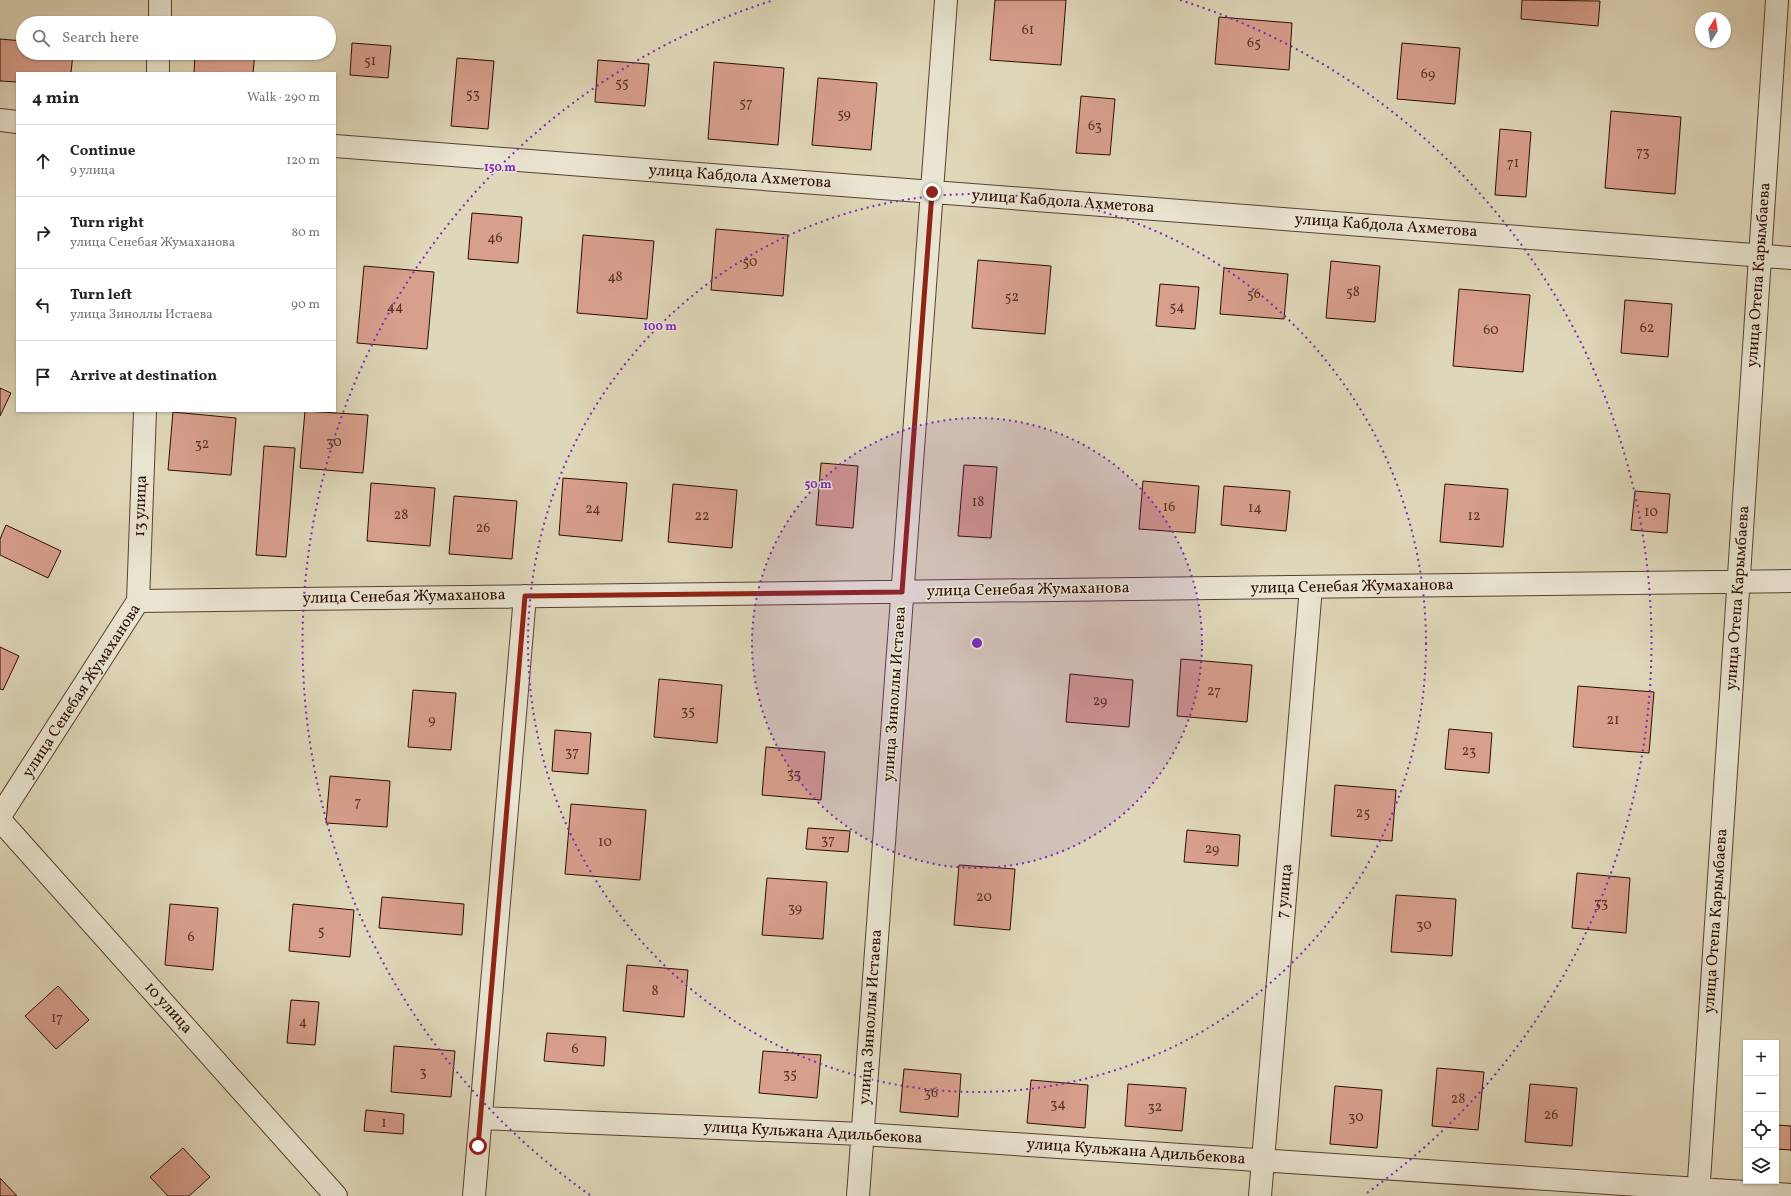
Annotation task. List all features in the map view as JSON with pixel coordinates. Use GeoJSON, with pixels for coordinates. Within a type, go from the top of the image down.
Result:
{"type":"FeatureCollection","features":[{"type":"Feature","properties":{"kind":"street"},"geometry":{"type":"LineString","coordinates":[[160,0],[160,16]]}},
{"type":"Feature","properties":{"kind":"street","name":"улица Зиноллы Истаева"},"geometry":{"type":"LineString","coordinates":[[858,1196],[946,0]]}},
{"type":"Feature","properties":{"kind":"street","name":"улица Отепа Карымбаева"},"geometry":{"type":"LineString","coordinates":[[1699,1192],[1777,0]]}},
{"type":"Feature","properties":{"kind":"street"},"geometry":{"type":"LineString","coordinates":[[158,60],[158,72]]}},
{"type":"Feature","properties":{"kind":"street"},"geometry":{"type":"LineString","coordinates":[[0,120],[16,122]]}},
{"type":"Feature","properties":{"kind":"street","name":"улица Кабдола Ахметова"},"geometry":{"type":"LineString","coordinates":[[336,146],[1791,258]]}},
{"type":"Feature","properties":{"kind":"street","name":"13 улица"},"geometry":{"type":"LineString","coordinates":[[138,601],[145,412]]}},
{"type":"Feature","properties":{"kind":"street","name":"улица Сенебая Жумаханова"},"geometry":{"type":"LineString","coordinates":[[0,816],[138,601],[1791,581]]}},
{"type":"Feature","properties":{"kind":"street","name":"7 улица"},"geometry":{"type":"LineString","coordinates":[[1260,1196],[1312,587]]}},
{"type":"Feature","properties":{"kind":"street"},"geometry":{"type":"LineString","coordinates":[[474,1196],[525,596]]}},
{"type":"Feature","properties":{"kind":"street","name":"10 улица"},"geometry":{"type":"LineString","coordinates":[[0,820],[336,1196]]}},
{"type":"Feature","properties":{"kind":"street","name":"улица Кульжана Адильбекова"},"geometry":{"type":"LineString","coordinates":[[481,1118],[862,1134],[1262,1160],[1699,1192],[1791,1195]]}},
{"type":"Feature","properties":{"kind":"building"},"geometry":{"type":"Polygon","coordinates":[[[995,0],[1066,0],[1061,65],[990,60],[995,0]]]}},
{"type":"Feature","properties":{"kind":"building"},"geometry":{"type":"Polygon","coordinates":[[[1522,0],[1600,1],[1598,26],[1521,19],[1522,0]]]}},
{"type":"Feature","properties":{"kind":"building"},"geometry":{"type":"Polygon","coordinates":[[[1219,17],[1292,23],[1289,70],[1215,64],[1219,17]]]}},
{"type":"Feature","properties":{"kind":"building"},"geometry":{"type":"Polygon","coordinates":[[[0,39],[16,40],[16,60],[72,60],[71,72],[16,72],[16,82],[0,81],[0,39]]]}},
{"type":"Feature","properties":{"kind":"building"},"geometry":{"type":"Polygon","coordinates":[[[352,43],[391,46],[388,78],[350,75],[352,43]]]}},
{"type":"Feature","properties":{"kind":"building"},"geometry":{"type":"Polygon","coordinates":[[[1402,43],[1460,48],[1455,104],[1397,99],[1402,43]]]}},
{"type":"Feature","properties":{"kind":"building"},"geometry":{"type":"Polygon","coordinates":[[[457,58],[494,61],[488,129],[451,126],[457,58]]]}},
{"type":"Feature","properties":{"kind":"building"},"geometry":{"type":"Polygon","coordinates":[[[195,60],[254,60],[253,72],[194,72],[195,60]]]}},
{"type":"Feature","properties":{"kind":"building"},"geometry":{"type":"Polygon","coordinates":[[[598,60],[649,64],[645,106],[595,102],[598,60]]]}},
{"type":"Feature","properties":{"kind":"building"},"geometry":{"type":"Polygon","coordinates":[[[714,62],[784,68],[778,145],[708,139],[714,62]]]}},
{"type":"Feature","properties":{"kind":"building"},"geometry":{"type":"Polygon","coordinates":[[[818,78],[877,83],[871,150],[812,145],[818,78]]]}},
{"type":"Feature","properties":{"kind":"building"},"geometry":{"type":"Polygon","coordinates":[[[1081,96],[1115,99],[1110,155],[1076,153],[1081,96]]]}},
{"type":"Feature","properties":{"kind":"building"},"geometry":{"type":"Polygon","coordinates":[[[1611,111],[1681,117],[1675,194],[1605,188],[1611,111]]]}},
{"type":"Feature","properties":{"kind":"building"},"geometry":{"type":"Polygon","coordinates":[[[1500,129],[1531,132],[1526,197],[1495,195],[1500,129]]]}},
{"type":"Feature","properties":{"kind":"building"},"geometry":{"type":"Polygon","coordinates":[[[472,213],[522,217],[518,263],[468,259],[472,213]]]}},
{"type":"Feature","properties":{"kind":"building"},"geometry":{"type":"Polygon","coordinates":[[[716,229],[788,235],[783,296],[711,290],[716,229]]]}},
{"type":"Feature","properties":{"kind":"building"},"geometry":{"type":"Polygon","coordinates":[[[583,235],[654,241],[647,319],[577,313],[583,235]]]}},
{"type":"Feature","properties":{"kind":"building"},"geometry":{"type":"Polygon","coordinates":[[[978,260],[1051,266],[1045,334],[972,328],[978,260]]]}},
{"type":"Feature","properties":{"kind":"building"},"geometry":{"type":"Polygon","coordinates":[[[1331,261],[1380,266],[1375,322],[1326,318],[1331,261]]]}},
{"type":"Feature","properties":{"kind":"building"},"geometry":{"type":"Polygon","coordinates":[[[364,266],[434,272],[427,349],[357,343],[364,266]]]}},
{"type":"Feature","properties":{"kind":"building"},"geometry":{"type":"Polygon","coordinates":[[[1224,268],[1288,274],[1284,319],[1220,314],[1224,268]]]}},
{"type":"Feature","properties":{"kind":"building"},"geometry":{"type":"Polygon","coordinates":[[[1160,284],[1199,287],[1195,329],[1156,326],[1160,284]]]}},
{"type":"Feature","properties":{"kind":"building"},"geometry":{"type":"Polygon","coordinates":[[[1459,289],[1530,295],[1523,372],[1453,366],[1459,289]]]}},
{"type":"Feature","properties":{"kind":"building"},"geometry":{"type":"Polygon","coordinates":[[[1625,300],[1672,304],[1668,357],[1621,353],[1625,300]]]}},
{"type":"Feature","properties":{"kind":"building"},"geometry":{"type":"Polygon","coordinates":[[[0,388],[11,393],[0,416],[0,388]]]}},
{"type":"Feature","properties":{"kind":"building"},"geometry":{"type":"Polygon","coordinates":[[[173,412],[236,418],[231,475],[168,470],[173,412]]]}},
{"type":"Feature","properties":{"kind":"building"},"geometry":{"type":"Polygon","coordinates":[[[305,412],[368,415],[363,473],[300,468],[305,412]]]}},
{"type":"Feature","properties":{"kind":"building"},"geometry":{"type":"Polygon","coordinates":[[[264,446],[295,448],[286,557],[256,555],[264,446]]]}},
{"type":"Feature","properties":{"kind":"building"},"geometry":{"type":"Polygon","coordinates":[[[821,463],[858,466],[853,528],[816,525],[821,463]]]}},
{"type":"Feature","properties":{"kind":"building"},"geometry":{"type":"Polygon","coordinates":[[[964,465],[997,467],[991,538],[958,536],[964,465]]]}},
{"type":"Feature","properties":{"kind":"building"},"geometry":{"type":"Polygon","coordinates":[[[563,478],[627,483],[622,541],[559,535],[563,478]]]}},
{"type":"Feature","properties":{"kind":"building"},"geometry":{"type":"Polygon","coordinates":[[[1143,481],[1199,486],[1195,533],[1139,529],[1143,481]]]}},
{"type":"Feature","properties":{"kind":"building"},"geometry":{"type":"Polygon","coordinates":[[[371,483],[435,488],[430,546],[367,541],[371,483]]]}},
{"type":"Feature","properties":{"kind":"building"},"geometry":{"type":"Polygon","coordinates":[[[673,484],[737,490],[732,548],[668,542],[673,484]]]}},
{"type":"Feature","properties":{"kind":"building"},"geometry":{"type":"Polygon","coordinates":[[[1445,484],[1508,489],[1503,547],[1440,542],[1445,484]]]}},
{"type":"Feature","properties":{"kind":"building"},"geometry":{"type":"Polygon","coordinates":[[[1224,486],[1290,491],[1286,531],[1221,525],[1224,486]]]}},
{"type":"Feature","properties":{"kind":"building"},"geometry":{"type":"Polygon","coordinates":[[[1635,491],[1670,494],[1667,533],[1631,530],[1635,491]]]}},
{"type":"Feature","properties":{"kind":"building"},"geometry":{"type":"Polygon","coordinates":[[[454,496],[517,501],[512,559],[449,554],[454,496]]]}},
{"type":"Feature","properties":{"kind":"building"},"geometry":{"type":"Polygon","coordinates":[[[6,525],[61,551],[48,578],[0,555],[0,539],[6,525]]]}},
{"type":"Feature","properties":{"kind":"building"},"geometry":{"type":"Polygon","coordinates":[[[0,647],[19,656],[3,690],[0,689],[0,647]]]}},
{"type":"Feature","properties":{"kind":"building"},"geometry":{"type":"Polygon","coordinates":[[[1181,659],[1252,665],[1247,722],[1177,716],[1181,659]]]}},
{"type":"Feature","properties":{"kind":"building"},"geometry":{"type":"Polygon","coordinates":[[[1070,674],[1133,680],[1129,727],[1066,722],[1070,674]]]}},
{"type":"Feature","properties":{"kind":"building"},"geometry":{"type":"Polygon","coordinates":[[[659,679],[722,685],[717,743],[654,737],[659,679]]]}},
{"type":"Feature","properties":{"kind":"building"},"geometry":{"type":"Polygon","coordinates":[[[1578,686],[1654,692],[1649,753],[1573,747],[1578,686]]]}},
{"type":"Feature","properties":{"kind":"building"},"geometry":{"type":"Polygon","coordinates":[[[413,690],[456,693],[451,750],[408,747],[413,690]]]}},
{"type":"Feature","properties":{"kind":"building"},"geometry":{"type":"Polygon","coordinates":[[[1449,729],[1492,733],[1489,773],[1445,769],[1449,729]]]}},
{"type":"Feature","properties":{"kind":"building"},"geometry":{"type":"Polygon","coordinates":[[[555,730],[591,733],[588,774],[552,771],[555,730]]]}},
{"type":"Feature","properties":{"kind":"building"},"geometry":{"type":"Polygon","coordinates":[[[766,747],[825,752],[821,800],[762,795],[766,747]]]}},
{"type":"Feature","properties":{"kind":"building"},"geometry":{"type":"Polygon","coordinates":[[[330,776],[390,781],[387,827],[326,823],[330,776]]]}},
{"type":"Feature","properties":{"kind":"building"},"geometry":{"type":"Polygon","coordinates":[[[1335,785],[1396,790],[1392,841],[1331,836],[1335,785]]]}},
{"type":"Feature","properties":{"kind":"building"},"geometry":{"type":"Polygon","coordinates":[[[571,804],[646,810],[640,880],[565,874],[571,804]]]}},
{"type":"Feature","properties":{"kind":"building"},"geometry":{"type":"Polygon","coordinates":[[[808,828],[850,831],[848,852],[806,849],[808,828]]]}},
{"type":"Feature","properties":{"kind":"building"},"geometry":{"type":"Polygon","coordinates":[[[1187,830],[1240,835],[1238,866],[1184,862],[1187,830]]]}},
{"type":"Feature","properties":{"kind":"building"},"geometry":{"type":"Polygon","coordinates":[[[959,865],[1015,869],[1010,930],[954,925],[959,865]]]}},
{"type":"Feature","properties":{"kind":"building"},"geometry":{"type":"Polygon","coordinates":[[[1577,873],[1630,878],[1626,933],[1572,928],[1577,873]]]}},
{"type":"Feature","properties":{"kind":"building"},"geometry":{"type":"Polygon","coordinates":[[[767,878],[827,882],[823,939],[762,935],[767,878]]]}},
{"type":"Feature","properties":{"kind":"building"},"geometry":{"type":"Polygon","coordinates":[[[1396,895],[1456,899],[1452,956],[1391,952],[1396,895]]]}},
{"type":"Feature","properties":{"kind":"building"},"geometry":{"type":"Polygon","coordinates":[[[382,897],[464,904],[462,935],[379,928],[382,897]]]}},
{"type":"Feature","properties":{"kind":"building"},"geometry":{"type":"Polygon","coordinates":[[[170,904],[218,908],[213,970],[165,965],[170,904]]]}},
{"type":"Feature","properties":{"kind":"building"},"geometry":{"type":"Polygon","coordinates":[[[293,904],[354,910],[350,957],[289,951],[293,904]]]}},
{"type":"Feature","properties":{"kind":"building"},"geometry":{"type":"Polygon","coordinates":[[[627,965],[688,970],[684,1017],[623,1011],[627,965]]]}},
{"type":"Feature","properties":{"kind":"building"},"geometry":{"type":"Polygon","coordinates":[[[58,986],[89,1020],[56,1049],[25,1016],[58,986]]]}},
{"type":"Feature","properties":{"kind":"building"},"geometry":{"type":"Polygon","coordinates":[[[291,1000],[319,1002],[315,1045],[287,1043],[291,1000]]]}},
{"type":"Feature","properties":{"kind":"building"},"geometry":{"type":"Polygon","coordinates":[[[547,1033],[606,1037],[604,1066],[544,1061],[547,1033]]]}},
{"type":"Feature","properties":{"kind":"building"},"geometry":{"type":"Polygon","coordinates":[[[394,1046],[455,1051],[451,1097],[391,1092],[394,1046]]]}},
{"type":"Feature","properties":{"kind":"building"},"geometry":{"type":"Polygon","coordinates":[[[763,1051],[821,1055],[817,1098],[759,1093],[763,1051]]]}},
{"type":"Feature","properties":{"kind":"building"},"geometry":{"type":"Polygon","coordinates":[[[1437,1068],[1484,1072],[1478,1130],[1432,1126],[1437,1068]]]}},
{"type":"Feature","properties":{"kind":"building"},"geometry":{"type":"Polygon","coordinates":[[[904,1069],[961,1074],[958,1117],[900,1112],[904,1069]]]}},
{"type":"Feature","properties":{"kind":"building"},"geometry":{"type":"Polygon","coordinates":[[[1031,1080],[1088,1085],[1085,1128],[1027,1123],[1031,1080]]]}},
{"type":"Feature","properties":{"kind":"building"},"geometry":{"type":"Polygon","coordinates":[[[1128,1084],[1186,1088],[1182,1131],[1125,1126],[1128,1084]]]}},
{"type":"Feature","properties":{"kind":"building"},"geometry":{"type":"Polygon","coordinates":[[[1530,1084],[1577,1088],[1572,1146],[1525,1142],[1530,1084]]]}},
{"type":"Feature","properties":{"kind":"building"},"geometry":{"type":"Polygon","coordinates":[[[1335,1086],[1382,1090],[1377,1148],[1330,1144],[1335,1086]]]}},
{"type":"Feature","properties":{"kind":"building"},"geometry":{"type":"Polygon","coordinates":[[[366,1110],[404,1114],[403,1134],[364,1131],[366,1110]]]}},
{"type":"Feature","properties":{"kind":"building"},"geometry":{"type":"Polygon","coordinates":[[[1779,1125],[1791,1126],[1791,1150],[1779,1149],[1779,1125]]]}},
{"type":"Feature","properties":{"kind":"building"},"geometry":{"type":"Polygon","coordinates":[[[183,1148],[210,1177],[189,1196],[168,1196],[150,1177],[183,1148]]]}},
{"type":"Feature","properties":{"kind":"building"},"geometry":{"type":"Polygon","coordinates":[[[0,1178],[17,1196],[0,1196],[0,1178]]]}},
{"type":"Feature","properties":{"kind":"route"},"geometry":{"type":"LineString","coordinates":[[478,1146],[525,596],[902,592],[932,192]]}}]}
